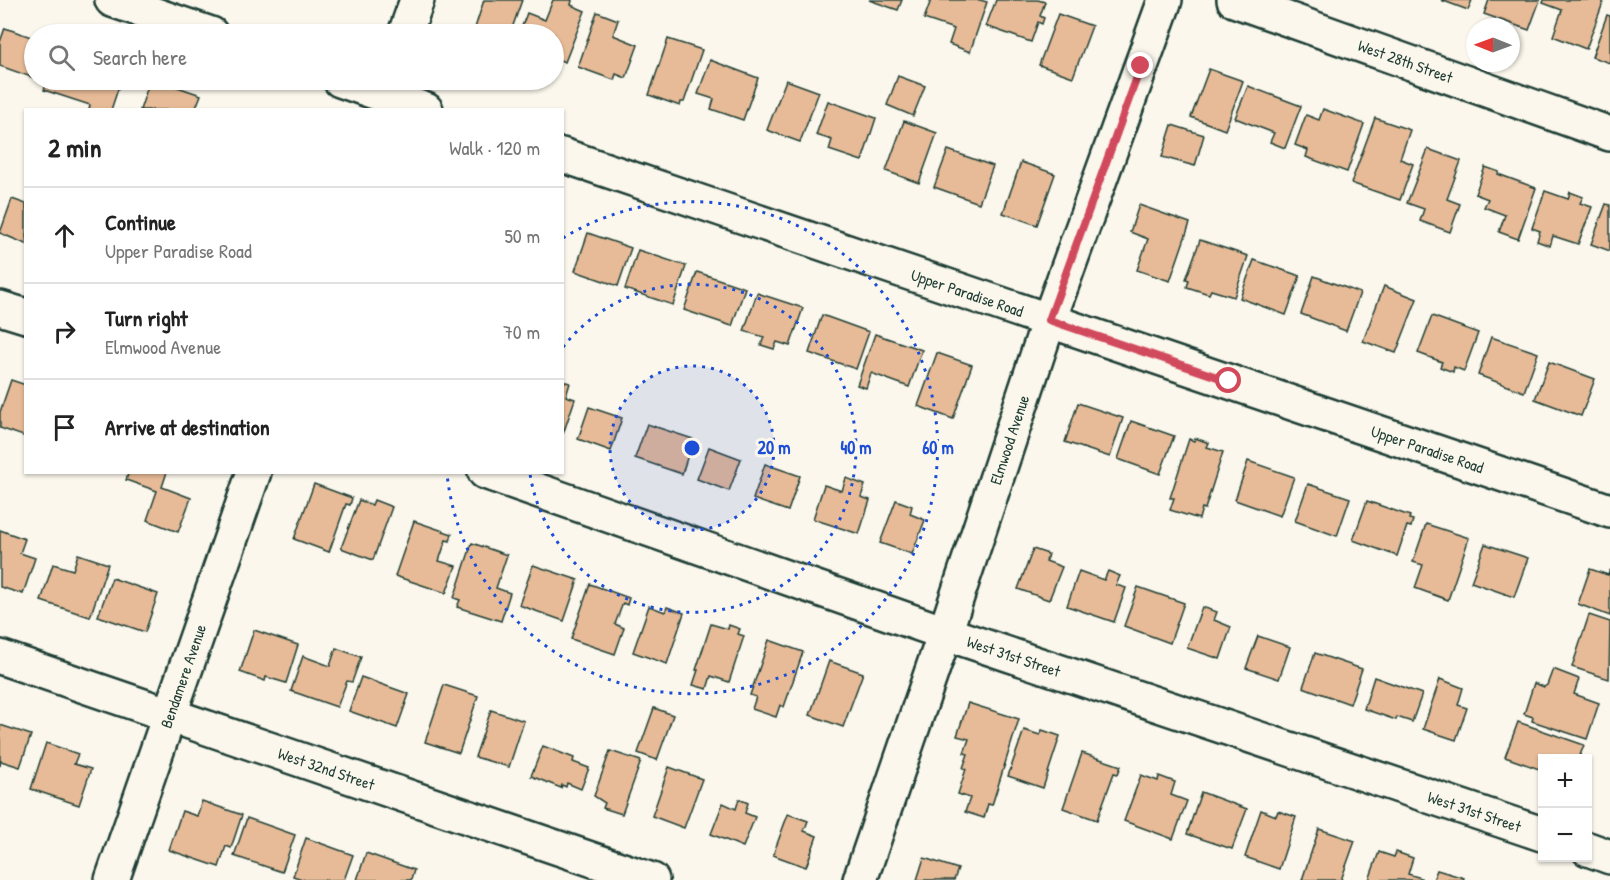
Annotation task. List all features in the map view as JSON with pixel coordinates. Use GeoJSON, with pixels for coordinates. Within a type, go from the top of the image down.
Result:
{"type":"FeatureCollection","features":[{"type":"Feature","properties":{"kind":"street"},"geometry":{"type":"LineString","coordinates":[[112,0],[182,24]]}},
{"type":"Feature","properties":{"kind":"street"},"geometry":{"type":"LineString","coordinates":[[409,24],[417,0]]}},
{"type":"Feature","properties":{"kind":"street","name":"Elmwood Avenue"},"geometry":{"type":"LineString","coordinates":[[860,880],[1049,320],[1165,0]]}},
{"type":"Feature","properties":{"kind":"street","name":"West 28th Street"},"geometry":{"type":"LineString","coordinates":[[1234,0],[1610,134]]}},
{"type":"Feature","properties":{"kind":"street"},"geometry":{"type":"LineString","coordinates":[[369,90],[420,108]]}},
{"type":"Feature","properties":{"kind":"street","name":"Upper Paradise Road"},"geometry":{"type":"LineString","coordinates":[[564,157],[1610,511]]}},
{"type":"Feature","properties":{"kind":"street"},"geometry":{"type":"LineString","coordinates":[[0,308],[24,315]]}},
{"type":"Feature","properties":{"kind":"street","name":"Bendamere Avenue"},"geometry":{"type":"LineString","coordinates":[[112,880],[253,474]]}},
{"type":"Feature","properties":{"kind":"street","name":"West 31st Street"},"geometry":{"type":"LineString","coordinates":[[490,474],[945,633],[1538,833]]}},
{"type":"Feature","properties":{"kind":"street","name":"West 32nd Street"},"geometry":{"type":"LineString","coordinates":[[0,657],[652,880]]}},
{"type":"Feature","properties":{"kind":"street"},"geometry":{"type":"LineString","coordinates":[[1592,851],[1610,857]]}},
{"type":"Feature","properties":{"kind":"street"},"geometry":{"type":"LineString","coordinates":[[1608,880],[1610,873]]}},
{"type":"Feature","properties":{"kind":"building"},"geometry":{"type":"Polygon","coordinates":[[[484,0],[522,0],[514,24],[476,24],[484,0]]]}},
{"type":"Feature","properties":{"kind":"building"},"geometry":{"type":"Polygon","coordinates":[[[553,0],[572,0],[571,5],[585,11],[565,62],[564,24],[523,24],[527,13],[545,20],[553,0]]]}},
{"type":"Feature","properties":{"kind":"building"},"geometry":{"type":"Polygon","coordinates":[[[869,0],[902,0],[898,10],[869,0]]]}},
{"type":"Feature","properties":{"kind":"building"},"geometry":{"type":"Polygon","coordinates":[[[931,0],[987,2],[970,52],[949,44],[954,29],[924,19],[931,0]]]}},
{"type":"Feature","properties":{"kind":"building"},"geometry":{"type":"Polygon","coordinates":[[[996,0],[1045,2],[1040,16],[1044,18],[1042,24],[1038,22],[1031,42],[986,26],[996,0]]]}},
{"type":"Feature","properties":{"kind":"building"},"geometry":{"type":"Polygon","coordinates":[[[1441,0],[1472,0],[1468,10],[1441,0]]]}},
{"type":"Feature","properties":{"kind":"building"},"geometry":{"type":"Polygon","coordinates":[[[1489,0],[1540,0],[1529,30],[1520,27],[1520,18],[1495,18],[1484,14],[1489,0]]]}},
{"type":"Feature","properties":{"kind":"building"},"geometry":{"type":"Polygon","coordinates":[[[1544,0],[1604,0],[1586,49],[1553,36],[1562,10],[1543,3],[1544,0]]]}},
{"type":"Feature","properties":{"kind":"building"},"geometry":{"type":"Polygon","coordinates":[[[597,12],[618,20],[613,35],[638,45],[626,78],[616,74],[614,80],[578,67],[597,12]]]}},
{"type":"Feature","properties":{"kind":"building"},"geometry":{"type":"Polygon","coordinates":[[[1058,14],[1092,26],[1073,77],[1039,65],[1058,14]]]}},
{"type":"Feature","properties":{"kind":"building"},"geometry":{"type":"Polygon","coordinates":[[[1607,15],[1610,16],[1610,63],[1592,57],[1607,15]]]}},
{"type":"Feature","properties":{"kind":"building"},"geometry":{"type":"Polygon","coordinates":[[[5,28],[24,35],[24,74],[0,66],[0,42],[5,28]]]}},
{"type":"Feature","properties":{"kind":"building"},"geometry":{"type":"Polygon","coordinates":[[[668,39],[702,50],[684,102],[681,102],[680,106],[649,95],[668,39]]]}},
{"type":"Feature","properties":{"kind":"building"},"geometry":{"type":"Polygon","coordinates":[[[710,60],[758,78],[743,120],[711,109],[714,99],[698,94],[710,60]]]}},
{"type":"Feature","properties":{"kind":"building"},"geometry":{"type":"Polygon","coordinates":[[[1209,69],[1243,81],[1225,130],[1191,117],[1209,69]]]}},
{"type":"Feature","properties":{"kind":"building"},"geometry":{"type":"Polygon","coordinates":[[[898,76],[925,86],[913,116],[887,105],[898,76]]]}},
{"type":"Feature","properties":{"kind":"building"},"geometry":{"type":"Polygon","coordinates":[[[786,80],[819,92],[800,142],[767,130],[786,80]]]}},
{"type":"Feature","properties":{"kind":"building"},"geometry":{"type":"Polygon","coordinates":[[[1248,86],[1301,106],[1285,148],[1270,142],[1274,133],[1235,118],[1248,86]]]}},
{"type":"Feature","properties":{"kind":"building"},"geometry":{"type":"Polygon","coordinates":[[[44,90],[118,90],[112,108],[89,108],[90,105],[44,90]]]}},
{"type":"Feature","properties":{"kind":"building"},"geometry":{"type":"Polygon","coordinates":[[[147,90],[186,90],[201,95],[196,108],[141,108],[147,90]]]}},
{"type":"Feature","properties":{"kind":"building"},"geometry":{"type":"Polygon","coordinates":[[[828,101],[876,118],[862,161],[829,150],[832,140],[816,135],[828,101]]]}},
{"type":"Feature","properties":{"kind":"building"},"geometry":{"type":"Polygon","coordinates":[[[1323,109],[1364,124],[1347,172],[1306,157],[1308,150],[1295,145],[1306,115],[1319,120],[1323,109]]]}},
{"type":"Feature","properties":{"kind":"building"},"geometry":{"type":"Polygon","coordinates":[[[1375,118],[1410,130],[1400,159],[1413,164],[1400,200],[1351,183],[1375,118]]]}},
{"type":"Feature","properties":{"kind":"building"},"geometry":{"type":"Polygon","coordinates":[[[904,121],[937,133],[919,183],[886,171],[904,121]]]}},
{"type":"Feature","properties":{"kind":"building"},"geometry":{"type":"Polygon","coordinates":[[[1172,125],[1204,135],[1195,166],[1162,157],[1172,125]]]}},
{"type":"Feature","properties":{"kind":"building"},"geometry":{"type":"Polygon","coordinates":[[[1428,149],[1461,161],[1447,199],[1460,204],[1450,232],[1420,221],[1424,209],[1407,203],[1428,149]]]}},
{"type":"Feature","properties":{"kind":"building"},"geometry":{"type":"Polygon","coordinates":[[[948,150],[993,166],[979,203],[934,187],[948,150]]]}},
{"type":"Feature","properties":{"kind":"building"},"geometry":{"type":"Polygon","coordinates":[[[1021,162],[1055,174],[1037,225],[1003,213],[1021,162]]]}},
{"type":"Feature","properties":{"kind":"building"},"geometry":{"type":"Polygon","coordinates":[[[1485,167],[1536,188],[1518,239],[1499,232],[1505,215],[1484,207],[1488,199],[1475,194],[1485,167]]]}},
{"type":"Feature","properties":{"kind":"building"},"geometry":{"type":"Polygon","coordinates":[[[1545,191],[1568,199],[1570,192],[1583,197],[1580,203],[1592,207],[1578,244],[1553,236],[1550,246],[1537,241],[1540,231],[1532,228],[1545,191]]]}},
{"type":"Feature","properties":{"kind":"building"},"geometry":{"type":"Polygon","coordinates":[[[12,199],[24,203],[24,243],[0,233],[12,199]]]}},
{"type":"Feature","properties":{"kind":"building"},"geometry":{"type":"Polygon","coordinates":[[[1606,204],[1610,205],[1610,251],[1591,244],[1606,204]]]}},
{"type":"Feature","properties":{"kind":"building"},"geometry":{"type":"Polygon","coordinates":[[[1139,205],[1190,223],[1170,281],[1137,270],[1148,239],[1130,232],[1139,205]]]}},
{"type":"Feature","properties":{"kind":"building"},"geometry":{"type":"Polygon","coordinates":[[[588,233],[631,248],[618,286],[575,271],[588,233]]]}},
{"type":"Feature","properties":{"kind":"building"},"geometry":{"type":"Polygon","coordinates":[[[1200,240],[1248,256],[1234,297],[1211,290],[1209,294],[1187,287],[1189,280],[1186,279],[1200,240]]]}},
{"type":"Feature","properties":{"kind":"building"},"geometry":{"type":"Polygon","coordinates":[[[638,250],[686,266],[673,305],[625,289],[638,250]]]}},
{"type":"Feature","properties":{"kind":"building"},"geometry":{"type":"Polygon","coordinates":[[[1254,260],[1300,276],[1286,315],[1240,298],[1254,260]]]}},
{"type":"Feature","properties":{"kind":"building"},"geometry":{"type":"Polygon","coordinates":[[[697,272],[745,288],[732,326],[684,310],[697,272]]]}},
{"type":"Feature","properties":{"kind":"building"},"geometry":{"type":"Polygon","coordinates":[[[1314,276],[1360,293],[1346,331],[1301,314],[1314,276]]]}},
{"type":"Feature","properties":{"kind":"building"},"geometry":{"type":"Polygon","coordinates":[[[1384,286],[1417,299],[1396,353],[1363,341],[1384,286]]]}},
{"type":"Feature","properties":{"kind":"building"},"geometry":{"type":"Polygon","coordinates":[[[757,293],[803,308],[790,346],[777,342],[774,349],[761,345],[764,337],[744,331],[757,293]]]}},
{"type":"Feature","properties":{"kind":"building"},"geometry":{"type":"Polygon","coordinates":[[[822,315],[869,332],[856,369],[809,353],[822,315]]]}},
{"type":"Feature","properties":{"kind":"building"},"geometry":{"type":"Polygon","coordinates":[[[1432,316],[1478,333],[1464,371],[1454,367],[1453,372],[1440,367],[1442,362],[1418,353],[1432,316]]]}},
{"type":"Feature","properties":{"kind":"building"},"geometry":{"type":"Polygon","coordinates":[[[875,334],[922,350],[909,387],[871,373],[866,388],[857,385],[875,334]]]}},
{"type":"Feature","properties":{"kind":"building"},"geometry":{"type":"Polygon","coordinates":[[[1491,337],[1538,353],[1524,392],[1478,375],[1491,337]]]}},
{"type":"Feature","properties":{"kind":"building"},"geometry":{"type":"Polygon","coordinates":[[[937,353],[972,365],[953,419],[918,406],[937,353]]]}},
{"type":"Feature","properties":{"kind":"building"},"geometry":{"type":"Polygon","coordinates":[[[1549,362],[1595,379],[1581,416],[1535,399],[1549,362]]]}},
{"type":"Feature","properties":{"kind":"building"},"geometry":{"type":"Polygon","coordinates":[[[11,380],[24,384],[24,436],[0,428],[0,412],[11,380]]]}},
{"type":"Feature","properties":{"kind":"building"},"geometry":{"type":"Polygon","coordinates":[[[564,382],[570,383],[566,396],[575,399],[564,431],[564,382]]]}},
{"type":"Feature","properties":{"kind":"building"},"geometry":{"type":"Polygon","coordinates":[[[1078,403],[1123,418],[1110,457],[1065,442],[1078,403]]]}},
{"type":"Feature","properties":{"kind":"building"},"geometry":{"type":"Polygon","coordinates":[[[589,407],[622,418],[611,451],[578,439],[589,407]]]}},
{"type":"Feature","properties":{"kind":"building"},"geometry":{"type":"Polygon","coordinates":[[[1131,421],[1174,436],[1160,474],[1118,459],[1131,421]]]}},
{"type":"Feature","properties":{"kind":"building"},"geometry":{"type":"Polygon","coordinates":[[[647,424],[693,439],[682,474],[635,458],[647,424]]]}},
{"type":"Feature","properties":{"kind":"building"},"geometry":{"type":"Polygon","coordinates":[[[1195,438],[1209,443],[1207,447],[1223,452],[1205,509],[1202,508],[1199,519],[1170,510],[1174,498],[1170,498],[1189,439],[1194,441],[1195,438]]]}},
{"type":"Feature","properties":{"kind":"building"},"geometry":{"type":"Polygon","coordinates":[[[709,447],[741,459],[729,491],[697,479],[709,447]]]}},
{"type":"Feature","properties":{"kind":"building"},"geometry":{"type":"Polygon","coordinates":[[[1248,461],[1294,477],[1280,516],[1235,500],[1248,461]]]}},
{"type":"Feature","properties":{"kind":"building"},"geometry":{"type":"Polygon","coordinates":[[[765,464],[800,476],[788,511],[753,499],[765,464]]]}},
{"type":"Feature","properties":{"kind":"building"},"geometry":{"type":"Polygon","coordinates":[[[128,474],[166,474],[162,487],[191,498],[178,532],[147,520],[157,491],[126,480],[128,474]]]}},
{"type":"Feature","properties":{"kind":"building"},"geometry":{"type":"Polygon","coordinates":[[[846,478],[865,485],[861,497],[870,500],[859,534],[813,519],[824,485],[842,491],[846,478]]]}},
{"type":"Feature","properties":{"kind":"building"},"geometry":{"type":"Polygon","coordinates":[[[314,484],[352,498],[350,505],[346,504],[329,552],[294,539],[314,484]]]}},
{"type":"Feature","properties":{"kind":"building"},"geometry":{"type":"Polygon","coordinates":[[[1308,484],[1350,498],[1337,536],[1295,521],[1308,484]]]}},
{"type":"Feature","properties":{"kind":"building"},"geometry":{"type":"Polygon","coordinates":[[[359,500],[372,505],[374,500],[392,507],[373,560],[341,548],[359,500]]]}},
{"type":"Feature","properties":{"kind":"building"},"geometry":{"type":"Polygon","coordinates":[[[896,500],[912,506],[910,514],[925,520],[912,554],[880,543],[896,500]]]}},
{"type":"Feature","properties":{"kind":"building"},"geometry":{"type":"Polygon","coordinates":[[[1367,501],[1410,516],[1409,519],[1413,520],[1411,527],[1407,526],[1397,556],[1353,540],[1367,501]]]}},
{"type":"Feature","properties":{"kind":"building"},"geometry":{"type":"Polygon","coordinates":[[[414,521],[452,534],[450,541],[446,540],[439,561],[456,566],[446,593],[395,576],[414,521]]]}},
{"type":"Feature","properties":{"kind":"building"},"geometry":{"type":"Polygon","coordinates":[[[1426,524],[1469,538],[1448,600],[1415,588],[1423,565],[1413,562],[1426,524]]]}},
{"type":"Feature","properties":{"kind":"building"},"geometry":{"type":"Polygon","coordinates":[[[0,530],[25,539],[20,553],[35,558],[23,594],[0,587],[0,530]]]}},
{"type":"Feature","properties":{"kind":"building"},"geometry":{"type":"Polygon","coordinates":[[[472,543],[507,555],[496,588],[510,593],[501,621],[457,607],[460,600],[454,598],[472,543]]]}},
{"type":"Feature","properties":{"kind":"building"},"geometry":{"type":"Polygon","coordinates":[[[1485,544],[1528,558],[1514,597],[1471,582],[1485,544]]]}},
{"type":"Feature","properties":{"kind":"building"},"geometry":{"type":"Polygon","coordinates":[[[1033,549],[1048,554],[1046,561],[1062,567],[1049,600],[1018,589],[1033,549]]]}},
{"type":"Feature","properties":{"kind":"building"},"geometry":{"type":"Polygon","coordinates":[[[78,554],[108,564],[90,617],[41,601],[53,564],[73,570],[78,554]]]}},
{"type":"Feature","properties":{"kind":"building"},"geometry":{"type":"Polygon","coordinates":[[[533,565],[578,580],[564,621],[519,605],[533,565]]]}},
{"type":"Feature","properties":{"kind":"building"},"geometry":{"type":"Polygon","coordinates":[[[1590,569],[1608,575],[1610,570],[1610,616],[1578,604],[1590,569]]]}},
{"type":"Feature","properties":{"kind":"building"},"geometry":{"type":"Polygon","coordinates":[[[1079,571],[1104,580],[1108,571],[1120,576],[1116,585],[1126,588],[1114,622],[1067,606],[1079,571]]]}},
{"type":"Feature","properties":{"kind":"building"},"geometry":{"type":"Polygon","coordinates":[[[112,578],[158,594],[145,632],[98,616],[112,578]]]}},
{"type":"Feature","properties":{"kind":"building"},"geometry":{"type":"Polygon","coordinates":[[[590,584],[629,598],[627,605],[623,603],[615,624],[624,628],[615,654],[571,639],[590,584]]]}},
{"type":"Feature","properties":{"kind":"building"},"geometry":{"type":"Polygon","coordinates":[[[1138,587],[1184,603],[1170,643],[1124,626],[1138,587]]]}},
{"type":"Feature","properties":{"kind":"building"},"geometry":{"type":"Polygon","coordinates":[[[649,606],[665,612],[667,607],[684,613],[667,664],[633,652],[649,606]]]}},
{"type":"Feature","properties":{"kind":"building"},"geometry":{"type":"Polygon","coordinates":[[[1202,607],[1217,612],[1214,620],[1231,627],[1220,659],[1187,648],[1202,607]]]}},
{"type":"Feature","properties":{"kind":"building"},"geometry":{"type":"Polygon","coordinates":[[[1589,615],[1610,622],[1609,679],[1572,667],[1589,615]]]}},
{"type":"Feature","properties":{"kind":"building"},"geometry":{"type":"Polygon","coordinates":[[[711,624],[728,629],[729,625],[740,629],[738,634],[744,636],[729,682],[711,676],[707,689],[693,685],[711,624]]]}},
{"type":"Feature","properties":{"kind":"building"},"geometry":{"type":"Polygon","coordinates":[[[254,630],[298,645],[286,683],[266,677],[265,681],[240,672],[254,630]]]}},
{"type":"Feature","properties":{"kind":"building"},"geometry":{"type":"Polygon","coordinates":[[[1258,636],[1290,647],[1279,679],[1246,668],[1258,636]]]}},
{"type":"Feature","properties":{"kind":"building"},"geometry":{"type":"Polygon","coordinates":[[[769,640],[803,652],[784,707],[780,705],[776,717],[752,709],[756,697],[750,695],[769,640]]]}},
{"type":"Feature","properties":{"kind":"building"},"geometry":{"type":"Polygon","coordinates":[[[336,648],[361,657],[352,682],[347,681],[337,707],[291,691],[303,656],[330,666],[336,648]]]}},
{"type":"Feature","properties":{"kind":"building"},"geometry":{"type":"Polygon","coordinates":[[[1315,653],[1362,669],[1350,704],[1303,687],[1315,653]]]}},
{"type":"Feature","properties":{"kind":"building"},"geometry":{"type":"Polygon","coordinates":[[[829,661],[863,673],[843,727],[810,715],[829,661]]]}},
{"type":"Feature","properties":{"kind":"building"},"geometry":{"type":"Polygon","coordinates":[[[1553,669],[1579,679],[1574,694],[1599,703],[1587,739],[1532,721],[1533,717],[1524,714],[1534,683],[1544,687],[1547,685],[1553,669]]]}},
{"type":"Feature","properties":{"kind":"building"},"geometry":{"type":"Polygon","coordinates":[[[361,677],[409,694],[397,728],[349,711],[361,677]]]}},
{"type":"Feature","properties":{"kind":"building"},"geometry":{"type":"Polygon","coordinates":[[[1374,677],[1422,694],[1412,722],[1397,717],[1396,720],[1364,709],[1374,677]]]}},
{"type":"Feature","properties":{"kind":"building"},"geometry":{"type":"Polygon","coordinates":[[[1440,679],[1463,688],[1458,705],[1467,708],[1456,740],[1423,729],[1440,679]]]}},
{"type":"Feature","properties":{"kind":"building"},"geometry":{"type":"Polygon","coordinates":[[[444,685],[478,696],[459,753],[425,742],[444,685]]]}},
{"type":"Feature","properties":{"kind":"building"},"geometry":{"type":"Polygon","coordinates":[[[968,703],[1019,719],[992,805],[988,804],[984,818],[965,812],[970,798],[958,794],[966,769],[963,768],[968,754],[964,753],[969,739],[957,736],[968,703]]]}},
{"type":"Feature","properties":{"kind":"building"},"geometry":{"type":"Polygon","coordinates":[[[654,708],[673,715],[657,760],[638,753],[654,708]]]}},
{"type":"Feature","properties":{"kind":"building"},"geometry":{"type":"Polygon","coordinates":[[[491,710],[524,721],[509,767],[475,757],[491,710]]]}},
{"type":"Feature","properties":{"kind":"building"},"geometry":{"type":"Polygon","coordinates":[[[1518,722],[1584,745],[1581,754],[1538,754],[1538,769],[1505,757],[1518,722]]]}},
{"type":"Feature","properties":{"kind":"building"},"geometry":{"type":"Polygon","coordinates":[[[0,725],[31,735],[20,767],[1,761],[0,766],[0,725]]]}},
{"type":"Feature","properties":{"kind":"building"},"geometry":{"type":"Polygon","coordinates":[[[1024,730],[1040,735],[1042,730],[1060,736],[1043,788],[1008,776],[1024,730]]]}},
{"type":"Feature","properties":{"kind":"building"},"geometry":{"type":"Polygon","coordinates":[[[46,743],[78,754],[74,764],[91,769],[79,805],[31,789],[46,743]]]}},
{"type":"Feature","properties":{"kind":"building"},"geometry":{"type":"Polygon","coordinates":[[[543,746],[574,758],[573,762],[589,768],[581,789],[567,783],[566,787],[562,785],[561,788],[531,776],[543,746]]]}},
{"type":"Feature","properties":{"kind":"building"},"geometry":{"type":"Polygon","coordinates":[[[610,751],[641,761],[622,814],[603,808],[605,803],[594,796],[610,751]]]}},
{"type":"Feature","properties":{"kind":"building"},"geometry":{"type":"Polygon","coordinates":[[[1082,753],[1121,766],[1118,774],[1114,773],[1097,820],[1063,808],[1082,753]]]}},
{"type":"Feature","properties":{"kind":"building"},"geometry":{"type":"Polygon","coordinates":[[[669,767],[702,779],[684,828],[652,816],[669,767]]]}},
{"type":"Feature","properties":{"kind":"building"},"geometry":{"type":"Polygon","coordinates":[[[1141,775],[1158,781],[1159,776],[1175,782],[1171,795],[1187,801],[1173,839],[1124,821],[1141,775]]]}},
{"type":"Feature","properties":{"kind":"building"},"geometry":{"type":"Polygon","coordinates":[[[1201,792],[1247,809],[1232,849],[1187,834],[1201,792]]]}},
{"type":"Feature","properties":{"kind":"building"},"geometry":{"type":"Polygon","coordinates":[[[739,799],[748,803],[745,813],[755,817],[743,847],[711,834],[723,803],[736,809],[739,799]]]}},
{"type":"Feature","properties":{"kind":"building"},"geometry":{"type":"Polygon","coordinates":[[[202,801],[242,815],[231,848],[226,846],[219,867],[169,850],[182,811],[197,816],[202,801]]]}},
{"type":"Feature","properties":{"kind":"building"},"geometry":{"type":"Polygon","coordinates":[[[1261,810],[1276,816],[1278,811],[1296,817],[1279,869],[1245,857],[1261,810]]]}},
{"type":"Feature","properties":{"kind":"building"},"geometry":{"type":"Polygon","coordinates":[[[788,814],[808,821],[804,831],[817,836],[806,867],[773,855],[788,814]]]}},
{"type":"Feature","properties":{"kind":"building"},"geometry":{"type":"Polygon","coordinates":[[[247,818],[295,835],[282,872],[234,856],[247,818]]]}},
{"type":"Feature","properties":{"kind":"building"},"geometry":{"type":"Polygon","coordinates":[[[1319,829],[1355,841],[1341,880],[1302,880],[1319,829]]]}},
{"type":"Feature","properties":{"kind":"building"},"geometry":{"type":"Polygon","coordinates":[[[306,838],[353,855],[344,880],[305,880],[293,876],[306,838]]]}},
{"type":"Feature","properties":{"kind":"building"},"geometry":{"type":"Polygon","coordinates":[[[1379,852],[1394,857],[1396,852],[1413,858],[1408,874],[1421,878],[1420,880],[1369,880],[1379,852]]]}},
{"type":"Feature","properties":{"kind":"building"},"geometry":{"type":"Polygon","coordinates":[[[366,853],[414,870],[411,880],[357,880],[366,853]]]}},
{"type":"Feature","properties":{"kind":"building"},"geometry":{"type":"Polygon","coordinates":[[[924,858],[958,869],[954,880],[917,880],[924,858]]]}},
{"type":"Feature","properties":{"kind":"building"},"geometry":{"type":"Polygon","coordinates":[[[1437,870],[1464,878],[1463,880],[1433,880],[1437,870]]]}},
{"type":"Feature","properties":{"kind":"route"},"geometry":{"type":"LineString","coordinates":[[1141,66],[1049,320],[1229,381]]}}]}
